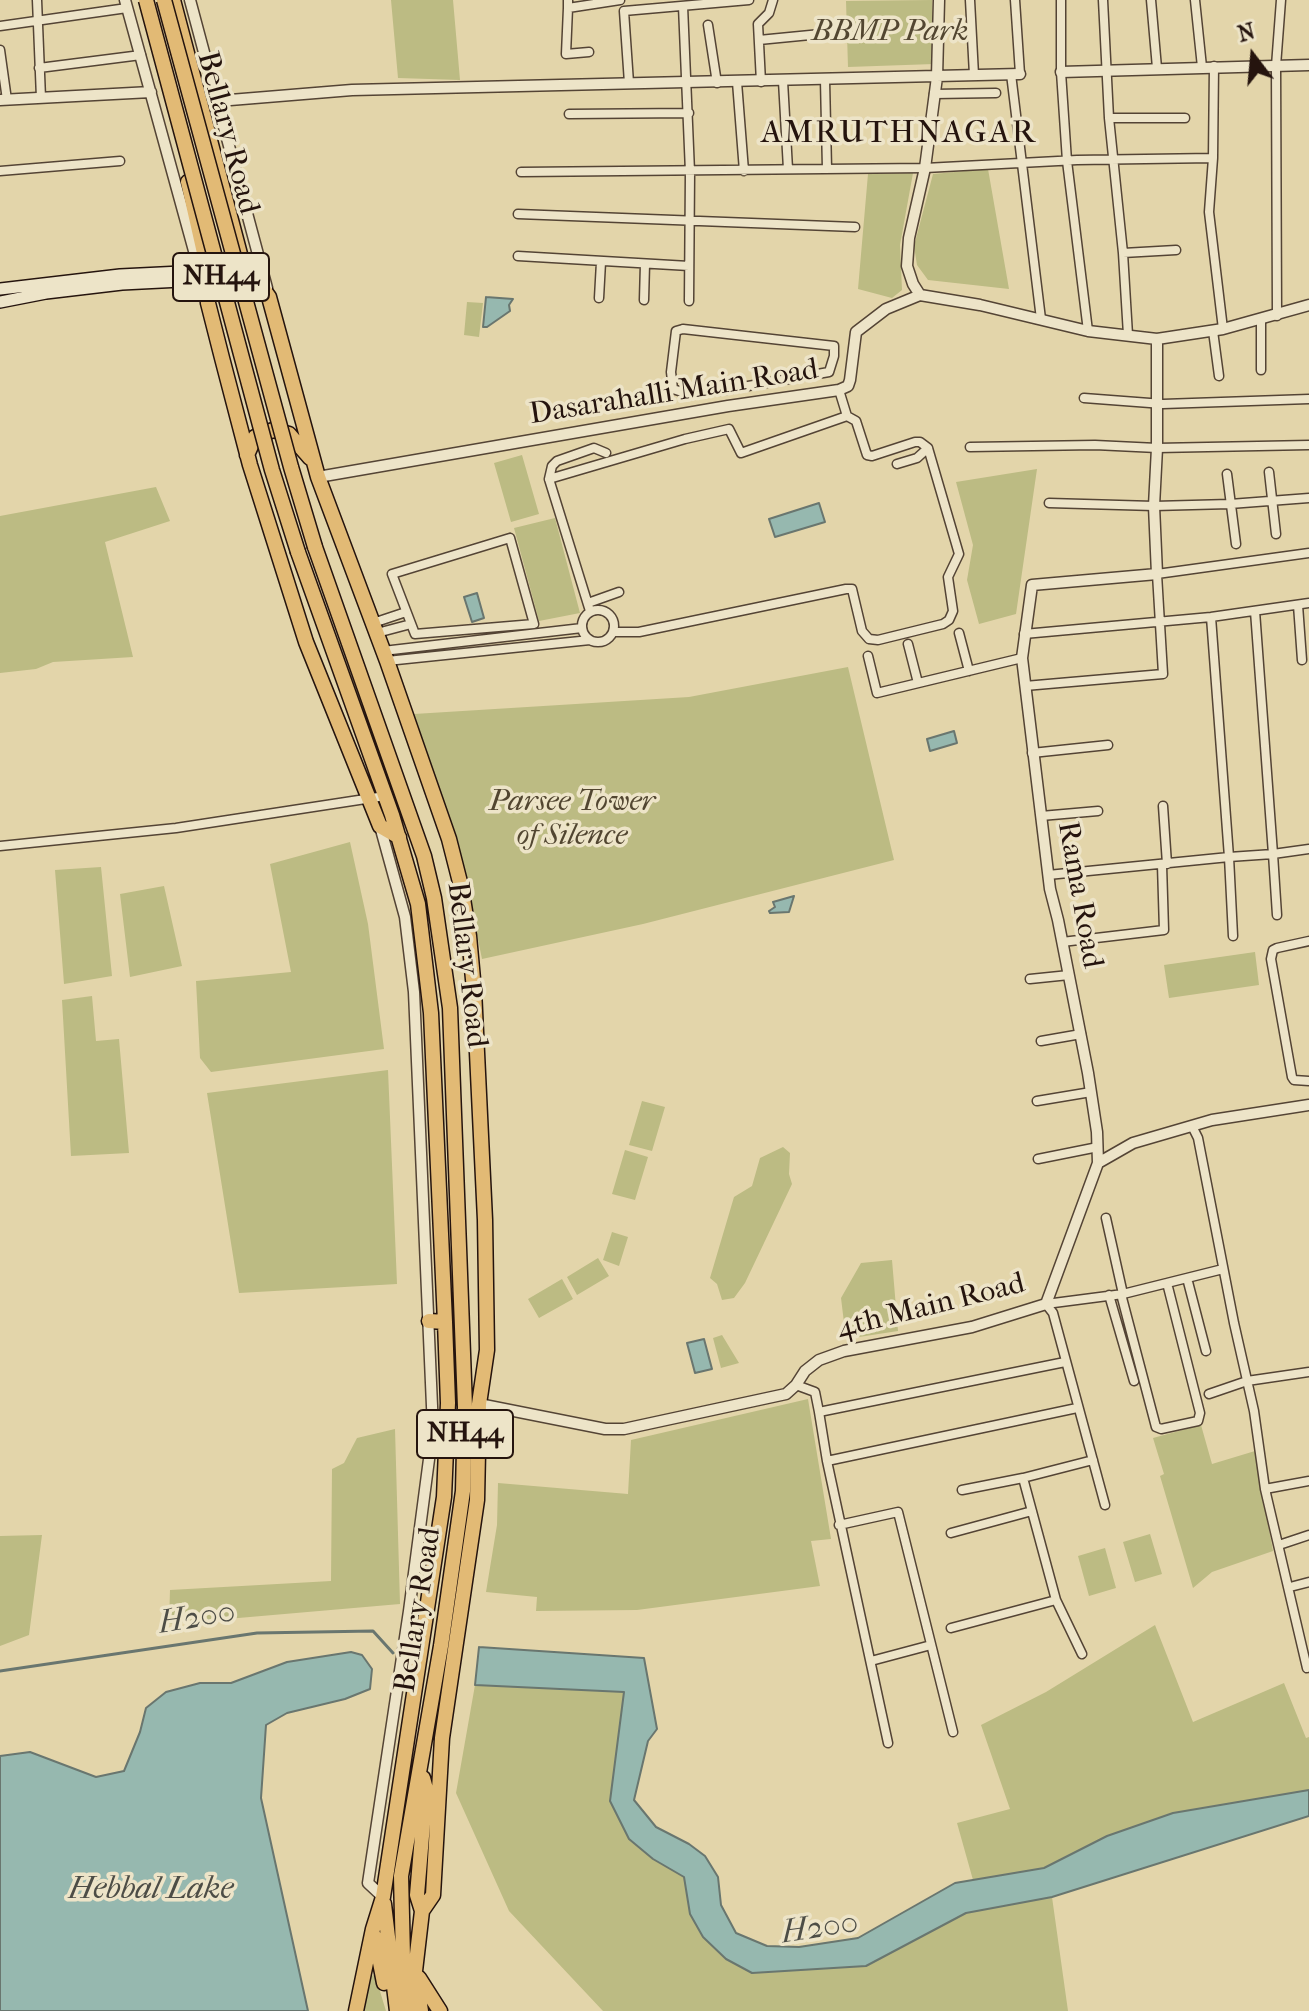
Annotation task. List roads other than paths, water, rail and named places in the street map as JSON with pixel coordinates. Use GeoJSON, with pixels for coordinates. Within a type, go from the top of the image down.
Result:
{"type":"FeatureCollection","features":[{"type":"Feature","properties":{"kind":"highway","name":"Bellary Road"},"geometry":{"type":"LineString","coordinates":[[164,0],[315,547],[424,856],[434,898],[450,1008],[465,1407],[459,1529],[448,1649]]}},
{"type":"Feature","properties":{"kind":"highway","name":"Bellary Road"},"geometry":{"type":"LineString","coordinates":[[173,0],[244,264],[269,297],[317,470],[449,839],[469,936],[485,1220],[487,1350],[479,1404],[477,1500],[448,1649],[434,1687],[421,1769],[426,1789],[417,1895],[422,1911],[410,1977]]}},
{"type":"Feature","properties":{"kind":"highway","name":"Bellary Road"},"geometry":{"type":"LineString","coordinates":[[135,2],[179,140],[207,266],[199,275],[247,455],[306,642],[399,837],[418,904],[425,951],[437,1133],[448,1403],[444,1497],[383,1897]]}},
{"type":"Feature","properties":{"kind":"highway","name":"Bellary Road"},"geometry":{"type":"LineString","coordinates":[[135,2],[272,470],[378,798]]}},
{"type":"Feature","properties":{"kind":"highway"},"geometry":{"type":"LineString","coordinates":[[247,455],[255,437],[273,430],[289,434],[317,470]]}},
{"type":"Feature","properties":{"kind":"highway"},"geometry":{"type":"LineString","coordinates":[[378,798],[380,826],[399,837]]}},
{"type":"Feature","properties":{"kind":"highway"},"geometry":{"type":"LineString","coordinates":[[429,1321],[445,1322]]}},
{"type":"Feature","properties":{"kind":"highway"},"geometry":{"type":"LineString","coordinates":[[422,1911],[433,1895],[441,1752],[449,1691],[448,1649]]}},
{"type":"Feature","properties":{"kind":"highway"},"geometry":{"type":"LineString","coordinates":[[411,2011],[410,1977],[400,1919],[401,1876],[421,1769]]}},
{"type":"Feature","properties":{"kind":"highway","name":"NH44"},"geometry":{"type":"LineString","coordinates":[[356,2011],[383,1897]]}},
{"type":"Feature","properties":{"kind":"highway","name":"NH44"},"geometry":{"type":"LineString","coordinates":[[383,1897],[397,2011]]}},
{"type":"Feature","properties":{"kind":"highway"},"geometry":{"type":"LineString","coordinates":[[373,1929],[388,2011]]}},
{"type":"Feature","properties":{"kind":"highway"},"geometry":{"type":"LineString","coordinates":[[410,1977],[428,1992],[437,2011]]}},
{"type":"Feature","properties":{"kind":"highway"},"geometry":{"type":"LineString","coordinates":[[410,1977],[421,2011]]}},
{"type":"Feature","properties":{"kind":"main road"},"geometry":{"type":"LineString","coordinates":[[0,302],[122,284],[181,281],[259,261]]}},
{"type":"Feature","properties":{"kind":"main road"},"geometry":{"type":"LineString","coordinates":[[0,289],[120,275],[181,272],[199,275]]}},
{"type":"Feature","properties":{"kind":"street"},"geometry":{"type":"LineString","coordinates":[[37,0],[41,98]]}},
{"type":"Feature","properties":{"kind":"street"},"geometry":{"type":"LineString","coordinates":[[190,0],[269,297]]}},
{"type":"Feature","properties":{"kind":"street"},"geometry":{"type":"LineString","coordinates":[[589,52],[566,54],[568,4],[620,0],[624,11],[629,83]]}},
{"type":"Feature","properties":{"kind":"street"},"geometry":{"type":"LineString","coordinates":[[624,11],[662,4],[683,6],[749,0]]}},
{"type":"Feature","properties":{"kind":"street"},"geometry":{"type":"LineString","coordinates":[[761,82],[758,24],[769,13],[773,0]]}},
{"type":"Feature","properties":{"kind":"street"},"geometry":{"type":"LineString","coordinates":[[939,0],[937,77],[925,168],[909,238],[907,266],[920,295],[980,305],[1088,331],[1157,339],[1218,330],[1309,305]]}},
{"type":"Feature","properties":{"kind":"street"},"geometry":{"type":"LineString","coordinates":[[970,0],[974,75]]}},
{"type":"Feature","properties":{"kind":"street"},"geometry":{"type":"LineString","coordinates":[[1015,0],[1022,162],[1041,319]]}},
{"type":"Feature","properties":{"kind":"street"},"geometry":{"type":"LineString","coordinates":[[1061,0],[1061,72],[1067,161],[1088,331]]}},
{"type":"Feature","properties":{"kind":"street"},"geometry":{"type":"LineString","coordinates":[[1103,0],[1109,118],[1128,335]]}},
{"type":"Feature","properties":{"kind":"street"},"geometry":{"type":"LineString","coordinates":[[1151,0],[1157,68]]}},
{"type":"Feature","properties":{"kind":"street"},"geometry":{"type":"LineString","coordinates":[[1195,0],[1208,67],[1213,158],[1209,212],[1219,376]]}},
{"type":"Feature","properties":{"kind":"street"},"geometry":{"type":"LineString","coordinates":[[1277,316],[1276,66],[1281,0]]}},
{"type":"Feature","properties":{"kind":"street"},"geometry":{"type":"LineString","coordinates":[[0,26],[135,2],[141,55],[199,275]]}},
{"type":"Feature","properties":{"kind":"street"},"geometry":{"type":"LineString","coordinates":[[683,6],[689,113],[689,301]]}},
{"type":"Feature","properties":{"kind":"street"},"geometry":{"type":"LineString","coordinates":[[708,25],[717,83]]}},
{"type":"Feature","properties":{"kind":"street"},"geometry":{"type":"LineString","coordinates":[[759,40],[841,32]]}},
{"type":"Feature","properties":{"kind":"street"},"geometry":{"type":"LineString","coordinates":[[0,50],[4,100],[151,92]]}},
{"type":"Feature","properties":{"kind":"street"},"geometry":{"type":"LineString","coordinates":[[39,68],[141,55]]}},
{"type":"Feature","properties":{"kind":"street"},"geometry":{"type":"LineString","coordinates":[[1061,72],[1309,65]]}},
{"type":"Feature","properties":{"kind":"street"},"geometry":{"type":"LineString","coordinates":[[218,101],[352,90],[1016,74]]}},
{"type":"Feature","properties":{"kind":"street"},"geometry":{"type":"LineString","coordinates":[[825,80],[827,169]]}},
{"type":"Feature","properties":{"kind":"street"},"geometry":{"type":"LineString","coordinates":[[783,81],[788,169]]}},
{"type":"Feature","properties":{"kind":"street"},"geometry":{"type":"LineString","coordinates":[[737,82],[744,171]]}},
{"type":"Feature","properties":{"kind":"street"},"geometry":{"type":"LineString","coordinates":[[934,94],[996,93]]}},
{"type":"Feature","properties":{"kind":"street"},"geometry":{"type":"LineString","coordinates":[[569,114],[689,113]]}},
{"type":"Feature","properties":{"kind":"street"},"geometry":{"type":"LineString","coordinates":[[1109,118],[1185,118]]}},
{"type":"Feature","properties":{"kind":"street"},"geometry":{"type":"LineString","coordinates":[[521,172],[925,168],[1022,162],[1213,158]]}},
{"type":"Feature","properties":{"kind":"street"},"geometry":{"type":"LineString","coordinates":[[0,171],[120,161]]}},
{"type":"Feature","properties":{"kind":"street"},"geometry":{"type":"LineString","coordinates":[[518,214],[855,227]]}},
{"type":"Feature","properties":{"kind":"street"},"geometry":{"type":"LineString","coordinates":[[1123,253],[1176,250]]}},
{"type":"Feature","properties":{"kind":"street"},"geometry":{"type":"LineString","coordinates":[[518,256],[689,266]]}},
{"type":"Feature","properties":{"kind":"street"},"geometry":{"type":"LineString","coordinates":[[599,298],[601,262]]}},
{"type":"Feature","properties":{"kind":"street"},"geometry":{"type":"LineString","coordinates":[[644,300],[645,264]]}},
{"type":"Feature","properties":{"kind":"street","name":"Dasarahalli Main Road"},"geometry":{"type":"LineString","coordinates":[[317,470],[839,390],[848,386],[850,380],[856,332],[886,309],[920,295]]}},
{"type":"Feature","properties":{"kind":"street"},"geometry":{"type":"LineString","coordinates":[[1261,320],[1261,370]]}},
{"type":"Feature","properties":{"kind":"street"},"geometry":{"type":"LineString","coordinates":[[683,329],[834,346],[829,372],[725,390],[692,394],[673,389],[671,372],[676,331],[683,329]]}},
{"type":"Feature","properties":{"kind":"street"},"geometry":{"type":"LineString","coordinates":[[1025,686],[1163,674],[1154,506],[1157,339]]}},
{"type":"Feature","properties":{"kind":"street"},"geometry":{"type":"LineString","coordinates":[[725,390],[728,406]]}},
{"type":"Feature","properties":{"kind":"street"},"geometry":{"type":"LineString","coordinates":[[613,632],[639,632],[846,589],[852,589],[862,631],[869,639],[878,640],[949,620],[953,611],[948,577],[959,554],[928,448],[915,442],[867,455],[856,421],[847,416],[839,390]]}},
{"type":"Feature","properties":{"kind":"street"},"geometry":{"type":"LineString","coordinates":[[711,391],[714,408]]}},
{"type":"Feature","properties":{"kind":"street"},"geometry":{"type":"LineString","coordinates":[[1084,398],[1157,403],[1309,399]]}},
{"type":"Feature","properties":{"kind":"street"},"geometry":{"type":"LineString","coordinates":[[549,479],[729,429],[741,453],[847,416]]}},
{"type":"Feature","properties":{"kind":"street"},"geometry":{"type":"LineString","coordinates":[[970,447],[1309,445]]}},
{"type":"Feature","properties":{"kind":"street"},"geometry":{"type":"LineString","coordinates":[[589,607],[549,479],[552,466],[557,461],[594,448],[606,453]]}},
{"type":"Feature","properties":{"kind":"street"},"geometry":{"type":"LineString","coordinates":[[897,464],[917,458],[928,448]]}},
{"type":"Feature","properties":{"kind":"street"},"geometry":{"type":"LineString","coordinates":[[1269,472],[1276,534]]}},
{"type":"Feature","properties":{"kind":"street"},"geometry":{"type":"LineString","coordinates":[[1227,474],[1236,544]]}},
{"type":"Feature","properties":{"kind":"street"},"geometry":{"type":"LineString","coordinates":[[1049,503],[1154,506],[1309,498]]}},
{"type":"Feature","properties":{"kind":"street"},"geometry":{"type":"LineString","coordinates":[[510,538],[534,624],[415,634],[411,624],[392,574],[510,538]]}},
{"type":"Feature","properties":{"kind":"street"},"geometry":{"type":"LineString","coordinates":[[1157,574],[1309,553]]}},
{"type":"Feature","properties":{"kind":"street","name":"Rama Road"},"geometry":{"type":"LineString","coordinates":[[1098,1163],[1081,1034],[1048,875],[1022,658],[1024,634],[1032,585],[1157,574]]}},
{"type":"Feature","properties":{"kind":"street"},"geometry":{"type":"LineString","coordinates":[[590,640],[582,628],[589,607],[619,592]]}},
{"type":"Feature","properties":{"kind":"street"},"geometry":{"type":"LineString","coordinates":[[1024,634],[1211,617],[1309,603]]}},
{"type":"Feature","properties":{"kind":"street"},"geometry":{"type":"LineString","coordinates":[[1298,605],[1302,660]]}},
{"type":"Feature","properties":{"kind":"street"},"geometry":{"type":"LineString","coordinates":[[385,656],[606,640],[613,632],[614,622],[609,614],[589,607]]}},
{"type":"Feature","properties":{"kind":"street"},"geometry":{"type":"LineString","coordinates":[[1255,611],[1277,915]]}},
{"type":"Feature","properties":{"kind":"street"},"geometry":{"type":"LineString","coordinates":[[375,628],[406,612]]}},
{"type":"Feature","properties":{"kind":"street"},"geometry":{"type":"LineString","coordinates":[[1211,617],[1233,936]]}},
{"type":"Feature","properties":{"kind":"street"},"geometry":{"type":"LineString","coordinates":[[375,628],[411,624]]}},
{"type":"Feature","properties":{"kind":"street"},"geometry":{"type":"LineString","coordinates":[[385,656],[582,628]]}},
{"type":"Feature","properties":{"kind":"street"},"geometry":{"type":"LineString","coordinates":[[959,633],[969,671]]}},
{"type":"Feature","properties":{"kind":"street"},"geometry":{"type":"LineString","coordinates":[[908,644],[918,683]]}},
{"type":"Feature","properties":{"kind":"street"},"geometry":{"type":"LineString","coordinates":[[868,656],[877,693],[1022,658]]}},
{"type":"Feature","properties":{"kind":"street"},"geometry":{"type":"LineString","coordinates":[[1032,753],[1108,745]]}},
{"type":"Feature","properties":{"kind":"street"},"geometry":{"type":"LineString","coordinates":[[0,846],[176,828],[378,798]]}},
{"type":"Feature","properties":{"kind":"street"},"geometry":{"type":"LineString","coordinates":[[1062,942],[1164,930],[1163,806]]}},
{"type":"Feature","properties":{"kind":"street"},"geometry":{"type":"LineString","coordinates":[[1041,816],[1098,811]]}},
{"type":"Feature","properties":{"kind":"street"},"geometry":{"type":"LineString","coordinates":[[380,826],[405,917],[414,992],[433,1429],[406,1635],[368,1883],[383,1897]]}},
{"type":"Feature","properties":{"kind":"street"},"geometry":{"type":"LineString","coordinates":[[1048,875],[1309,849]]}},
{"type":"Feature","properties":{"kind":"street"},"geometry":{"type":"LineString","coordinates":[[1309,941],[1277,948],[1273,950],[1271,959],[1292,1077],[1294,1080],[1309,1081]]}},
{"type":"Feature","properties":{"kind":"street"},"geometry":{"type":"LineString","coordinates":[[1030,979],[1069,975]]}},
{"type":"Feature","properties":{"kind":"street"},"geometry":{"type":"LineString","coordinates":[[1041,1041],[1081,1034]]}},
{"type":"Feature","properties":{"kind":"street"},"geometry":{"type":"LineString","coordinates":[[1037,1101],[1091,1092]]}},
{"type":"Feature","properties":{"kind":"street"},"geometry":{"type":"LineString","coordinates":[[1098,1163],[1133,1143],[1212,1120],[1309,1105]]}},
{"type":"Feature","properties":{"kind":"street"},"geometry":{"type":"LineString","coordinates":[[1192,1126],[1198,1138],[1254,1411],[1265,1489],[1307,1668]]}},
{"type":"Feature","properties":{"kind":"street"},"geometry":{"type":"LineString","coordinates":[[1038,1159],[1098,1147]]}},
{"type":"Feature","properties":{"kind":"street","name":"4th Main Road"},"geometry":{"type":"LineString","coordinates":[[479,1404],[605,1429],[624,1429],[786,1394],[819,1360],[844,1351],[972,1327],[1046,1304],[1098,1163]]}},
{"type":"Feature","properties":{"kind":"street"},"geometry":{"type":"LineString","coordinates":[[1106,1218],[1156,1427],[1161,1429],[1198,1421],[1201,1415],[1167,1283]]}},
{"type":"Feature","properties":{"kind":"street"},"geometry":{"type":"LineString","coordinates":[[1105,1505],[1053,1313],[1046,1304],[1122,1294],[1223,1269]]}},
{"type":"Feature","properties":{"kind":"street"},"geometry":{"type":"LineString","coordinates":[[1187,1278],[1206,1351]]}},
{"type":"Feature","properties":{"kind":"street"},"geometry":{"type":"LineString","coordinates":[[1109,1295],[1134,1381]]}},
{"type":"Feature","properties":{"kind":"street"},"geometry":{"type":"LineString","coordinates":[[819,1412],[1065,1362]]}},
{"type":"Feature","properties":{"kind":"street"},"geometry":{"type":"LineString","coordinates":[[1209,1394],[1247,1381],[1309,1372]]}},
{"type":"Feature","properties":{"kind":"street"},"geometry":{"type":"LineString","coordinates":[[796,1385],[815,1392],[839,1525],[888,1743]]}},
{"type":"Feature","properties":{"kind":"street"},"geometry":{"type":"LineString","coordinates":[[827,1461],[1077,1408]]}},
{"type":"Feature","properties":{"kind":"street"},"geometry":{"type":"LineString","coordinates":[[962,1490],[1093,1460]]}},
{"type":"Feature","properties":{"kind":"street"},"geometry":{"type":"LineString","coordinates":[[1023,1478],[1056,1600],[1082,1654]]}},
{"type":"Feature","properties":{"kind":"street"},"geometry":{"type":"LineString","coordinates":[[1265,1489],[1309,1481]]}},
{"type":"Feature","properties":{"kind":"street"},"geometry":{"type":"LineString","coordinates":[[951,1533],[1032,1511]]}},
{"type":"Feature","properties":{"kind":"street"},"geometry":{"type":"LineString","coordinates":[[839,1525],[898,1512],[953,1732]]}},
{"type":"Feature","properties":{"kind":"street"},"geometry":{"type":"LineString","coordinates":[[1279,1545],[1309,1535]]}},
{"type":"Feature","properties":{"kind":"street"},"geometry":{"type":"LineString","coordinates":[[1290,1587],[1309,1582]]}},
{"type":"Feature","properties":{"kind":"street"},"geometry":{"type":"LineString","coordinates":[[951,1628],[1056,1600]]}},
{"type":"Feature","properties":{"kind":"street"},"geometry":{"type":"LineString","coordinates":[[1298,1626],[1309,1623]]}},
{"type":"Feature","properties":{"kind":"street"},"geometry":{"type":"LineString","coordinates":[[871,1661],[931,1645]]}},
{"type":"Feature","properties":{"kind":"water"},"geometry":{"type":"Polygon","coordinates":[[[486,297],[513,299],[509,305],[510,311],[483,327],[486,297]]]}},
{"type":"Feature","properties":{"kind":"water"},"geometry":{"type":"Polygon","coordinates":[[[819,503],[825,522],[775,537],[769,519],[819,503]]]}},
{"type":"Feature","properties":{"kind":"water"},"geometry":{"type":"Polygon","coordinates":[[[477,593],[484,618],[472,622],[464,597],[477,593]]]}},
{"type":"Feature","properties":{"kind":"water"},"geometry":{"type":"Polygon","coordinates":[[[954,731],[957,743],[930,751],[927,739],[954,731]]]}},
{"type":"Feature","properties":{"kind":"water"},"geometry":{"type":"Polygon","coordinates":[[[794,896],[789,912],[770,913],[775,907],[773,902],[794,896]]]}},
{"type":"Feature","properties":{"kind":"water"},"geometry":{"type":"Polygon","coordinates":[[[704,1339],[712,1369],[695,1373],[687,1343],[704,1339]]]}},
{"type":"Feature","properties":{"kind":"water"},"geometry":{"type":"Polygon","coordinates":[[[479,1647],[644,1658],[657,1729],[648,1741],[634,1800],[656,1827],[705,1856],[718,1877],[721,1905],[736,1933],[767,1946],[799,1947],[858,1938],[955,1883],[1044,1868],[1107,1836],[1173,1813],[1309,1790],[1309,1816],[1052,1897],[966,1913],[866,1966],[752,1973],[726,1959],[703,1937],[690,1914],[684,1877],[653,1859],[629,1839],[610,1801],[624,1692],[475,1685],[479,1647]]]}},
{"type":"Feature","properties":{"kind":"water","name":"Hebbal Lake"},"geometry":{"type":"Polygon","coordinates":[[[351,1652],[362,1655],[372,1669],[370,1689],[345,1699],[287,1713],[266,1725],[261,1798],[308,2011],[0,2011],[0,1756],[30,1752],[96,1777],[124,1771],[146,1708],[166,1692],[200,1683],[231,1683],[287,1662],[351,1652]]]}},
{"type":"Feature","properties":{"kind":"waterway","name":"H200"},"geometry":{"type":"LineString","coordinates":[[0,1671],[257,1633],[373,1631],[393,1653]]}},
{"type":"Feature","properties":{"kind":"district","name":"AMRUTHNAGAR"},"geometry":{"type":"Point","coordinates":[899,134]}},
{"type":"Feature","properties":{"kind":"park label","name":"BBMP Park"},"geometry":{"type":"Point","coordinates":[890,33]}},
{"type":"Feature","properties":{"kind":"park label","name":"Parsee Tower of Silence"},"geometry":{"type":"Point","coordinates":[572,820]}}]}
